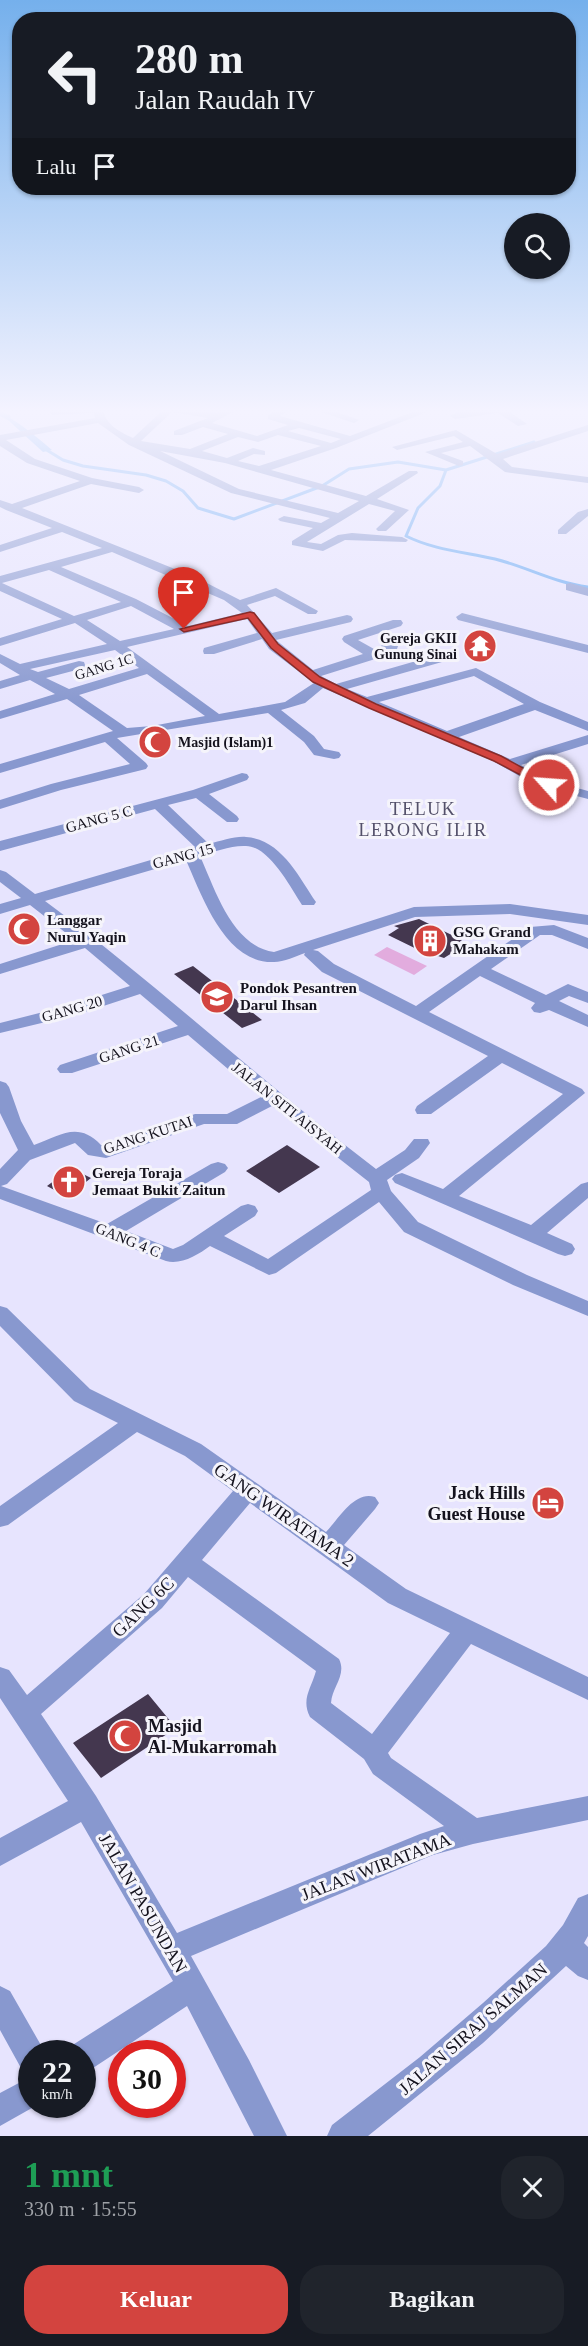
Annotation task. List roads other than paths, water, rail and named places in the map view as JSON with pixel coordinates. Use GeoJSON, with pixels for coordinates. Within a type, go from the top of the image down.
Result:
{"type":"FeatureCollection","features":[{"type":"Feature","properties":{"kind":"street"},"geometry":{"type":"LineString","coordinates":[[13,510],[191,580],[239,604],[250,615],[265,639],[316,679],[509,764],[549,785],[588,795]]}},
{"type":"Feature","properties":{"kind":"street"},"geometry":{"type":"LineString","coordinates":[[307,510],[340,517]]}},
{"type":"Feature","properties":{"kind":"street"},"geometry":{"type":"LineString","coordinates":[[352,510],[296,543],[323,548],[342,537],[402,540]]}},
{"type":"Feature","properties":{"kind":"street"},"geometry":{"type":"LineString","coordinates":[[382,529],[402,510]]}},
{"type":"Feature","properties":{"kind":"street"},"geometry":{"type":"LineString","coordinates":[[562,532],[582,514],[588,512]]}},
{"type":"Feature","properties":{"kind":"street"},"geometry":{"type":"LineString","coordinates":[[284,519],[324,526]]}},
{"type":"Feature","properties":{"kind":"street"},"geometry":{"type":"LineString","coordinates":[[0,549],[60,530]]}},
{"type":"Feature","properties":{"kind":"street"},"geometry":{"type":"LineString","coordinates":[[0,580],[111,549]]}},
{"type":"Feature","properties":{"kind":"street"},"geometry":{"type":"LineString","coordinates":[[50,566],[132,602],[184,629]]}},
{"type":"Feature","properties":{"kind":"street"},"geometry":{"type":"LineString","coordinates":[[0,586],[75,620],[115,644],[216,718]]}},
{"type":"Feature","properties":{"kind":"street"},"geometry":{"type":"LineString","coordinates":[[570,587],[588,592]]}},
{"type":"Feature","properties":{"kind":"street"},"geometry":{"type":"LineString","coordinates":[[239,604],[276,592],[312,611]]}},
{"type":"Feature","properties":{"kind":"street"},"geometry":{"type":"LineString","coordinates":[[0,642],[132,602]]}},
{"type":"Feature","properties":{"kind":"street"},"geometry":{"type":"LineString","coordinates":[[19,668],[115,644],[250,615]]}},
{"type":"Feature","properties":{"kind":"street"},"geometry":{"type":"LineString","coordinates":[[209,651],[265,639],[339,617]]}},
{"type":"Feature","properties":{"kind":"street"},"geometry":{"type":"LineString","coordinates":[[462,618],[588,649]]}},
{"type":"Feature","properties":{"kind":"street"},"geometry":{"type":"LineString","coordinates":[[372,654],[348,639],[397,623]]}},
{"type":"Feature","properties":{"kind":"street"},"geometry":{"type":"LineString","coordinates":[[0,769],[124,732],[152,730],[296,702],[316,679],[392,646]]}},
{"type":"Feature","properties":{"kind":"street"},"geometry":{"type":"LineString","coordinates":[[0,658],[61,692],[68,693],[124,732]]}},
{"type":"Feature","properties":{"kind":"street"},"geometry":{"type":"LineString","coordinates":[[336,688],[449,661],[351,695]]}},
{"type":"Feature","properties":{"kind":"street"},"geometry":{"type":"LineString","coordinates":[[0,685],[79,665]]}},
{"type":"Feature","properties":{"kind":"street","name":"GANG 1C"},"geometry":{"type":"LineString","coordinates":[[0,715],[149,669]]}},
{"type":"Feature","properties":{"kind":"street"},"geometry":{"type":"LineString","coordinates":[[364,702],[475,672],[535,705],[588,727]]}},
{"type":"Feature","properties":{"kind":"street"},"geometry":{"type":"LineString","coordinates":[[445,737],[535,705]]}},
{"type":"Feature","properties":{"kind":"street"},"geometry":{"type":"LineString","coordinates":[[270,708],[309,740],[319,752],[334,755]]}},
{"type":"Feature","properties":{"kind":"street"},"geometry":{"type":"LineString","coordinates":[[0,805],[76,782],[125,772],[141,765],[106,737]]}},
{"type":"Feature","properties":{"kind":"street"},"geometry":{"type":"LineString","coordinates":[[509,764],[588,739]]}},
{"type":"Feature","properties":{"kind":"street","name":"GANG 5 C"},"geometry":{"type":"LineString","coordinates":[[0,846],[198,793],[242,777]]}},
{"type":"Feature","properties":{"kind":"street"},"geometry":{"type":"LineString","coordinates":[[198,793],[232,819]]}},
{"type":"Feature","properties":{"kind":"street"},"geometry":{"type":"LineString","coordinates":[[157,803],[198,851],[228,929],[264,957],[275,957],[414,912],[510,909],[588,920]]}},
{"type":"Feature","properties":{"kind":"street","name":"GANG 15"},"geometry":{"type":"LineString","coordinates":[[0,909],[198,851],[245,841],[260,844],[284,865],[308,903]]}},
{"type":"Feature","properties":{"kind":"street","name":"JALAN SITI AISYAH"},"geometry":{"type":"LineString","coordinates":[[0,875],[34,899],[143,987],[379,1185],[411,1227],[520,1280],[588,1309]]}},
{"type":"Feature","properties":{"kind":"street"},"geometry":{"type":"LineString","coordinates":[[418,1012],[536,930],[554,930],[586,941]]}},
{"type":"Feature","properties":{"kind":"street"},"geometry":{"type":"LineString","coordinates":[[0,969],[87,942]]}},
{"type":"Feature","properties":{"kind":"street"},"geometry":{"type":"LineString","coordinates":[[312,955],[328,968],[582,1096],[446,1196]]}},
{"type":"Feature","properties":{"kind":"street"},"geometry":{"type":"LineString","coordinates":[[483,966],[551,999],[588,1022]]}},
{"type":"Feature","properties":{"kind":"street","name":"GANG 20"},"geometry":{"type":"LineString","coordinates":[[0,1028],[74,1010],[143,987]]}},
{"type":"Feature","properties":{"kind":"street"},"geometry":{"type":"LineString","coordinates":[[588,998],[568,989],[540,1007],[541,1011],[588,1035]]}},
{"type":"Feature","properties":{"kind":"street"},"geometry":{"type":"LineString","coordinates":[[551,999],[588,1011]]}},
{"type":"Feature","properties":{"kind":"street","name":"GANG 21"},"geometry":{"type":"LineString","coordinates":[[66,1069],[191,1028]]}},
{"type":"Feature","properties":{"kind":"street"},"geometry":{"type":"LineString","coordinates":[[424,1110],[501,1055]]}},
{"type":"Feature","properties":{"kind":"street"},"geometry":{"type":"LineString","coordinates":[[0,1087],[6,1126],[27,1146],[26,1155],[0,1180]]}},
{"type":"Feature","properties":{"kind":"street","name":"GANG KUTAI"},"geometry":{"type":"LineString","coordinates":[[26,1155],[74,1137],[84,1139],[95,1151],[106,1152],[202,1118],[230,1120],[273,1098]]}},
{"type":"Feature","properties":{"kind":"street"},"geometry":{"type":"LineString","coordinates":[[209,1237],[269,1268],[379,1185],[421,1143]]}},
{"type":"Feature","properties":{"kind":"street"},"geometry":{"type":"LineString","coordinates":[[109,1232],[218,1168]]}},
{"type":"Feature","properties":{"kind":"street"},"geometry":{"type":"LineString","coordinates":[[402,1179],[565,1249]]}},
{"type":"Feature","properties":{"kind":"street"},"geometry":{"type":"LineString","coordinates":[[533,1234],[588,1188]]}},
{"type":"Feature","properties":{"kind":"street","name":"GANG 4 C"},"geometry":{"type":"LineString","coordinates":[[0,1192],[173,1256],[180,1256],[248,1211]]}},
{"type":"Feature","properties":{"kind":"street","name":"GANG WIRATAMA 2"},"geometry":{"type":"LineString","coordinates":[[0,1313],[75,1390],[184,1445],[397,1596],[588,1689]]}},
{"type":"Feature","properties":{"kind":"street"},"geometry":{"type":"LineString","coordinates":[[0,1518],[135,1422]]}},
{"type":"Feature","properties":{"kind":"street","name":"GANG 6C"},"geometry":{"type":"LineString","coordinates":[[25,1712],[153,1601],[247,1490]]}},
{"type":"Feature","properties":{"kind":"street"},"geometry":{"type":"LineString","coordinates":[[328,1545],[367,1503]]}},
{"type":"Feature","properties":{"kind":"street"},"geometry":{"type":"LineString","coordinates":[[187,1563],[330,1667],[329,1674],[320,1686],[317,1700],[319,1710],[373,1752],[382,1766],[472,1831]]}},
{"type":"Feature","properties":{"kind":"street"},"geometry":{"type":"LineString","coordinates":[[373,1752],[390,1733],[467,1630]]}},
{"type":"Feature","properties":{"kind":"street","name":"JALAN PASUNDAN"},"geometry":{"type":"LineString","coordinates":[[0,1678],[86,1805],[192,1986],[271,2136]]}},
{"type":"Feature","properties":{"kind":"street"},"geometry":{"type":"LineString","coordinates":[[0,1853],[86,1805]]}},
{"type":"Feature","properties":{"kind":"street","name":"JALAN WIRATAMA"},"geometry":{"type":"LineString","coordinates":[[171,1950],[430,1843],[472,1831],[588,1808]]}},
{"type":"Feature","properties":{"kind":"street","name":"JALAN SIRAJ SALMAN"},"geometry":{"type":"LineString","coordinates":[[343,2136],[447,2055],[575,1944],[588,1908]]}},
{"type":"Feature","properties":{"kind":"street"},"geometry":{"type":"LineString","coordinates":[[575,1944],[588,1966]]}},
{"type":"Feature","properties":{"kind":"street"},"geometry":{"type":"LineString","coordinates":[[96,2048],[192,1986]]}},
{"type":"Feature","properties":{"kind":"street"},"geometry":{"type":"LineString","coordinates":[[0,2001],[22,2040]]}},
{"type":"Feature","properties":{"kind":"street"},"geometry":{"type":"LineString","coordinates":[[0,2111],[18,2100]]}},
{"type":"Feature","properties":{"kind":"waterway"},"geometry":{"type":"LineString","coordinates":[[203,510],[234,519],[259,510]]}},
{"type":"Feature","properties":{"kind":"waterway"},"geometry":{"type":"LineString","coordinates":[[417,510],[406,536],[417,541],[495,559],[564,582],[588,587]]}},
{"type":"Feature","properties":{"kind":"place","name":"Gereja GKII Gunung Sinai"},"geometry":{"type":"Point","coordinates":[480,646]}},
{"type":"Feature","properties":{"kind":"place","name":"Masjid (Islam)1"},"geometry":{"type":"Point","coordinates":[155,742]}},
{"type":"Feature","properties":{"kind":"place","name":"Langgar Nurul Yaqin"},"geometry":{"type":"Point","coordinates":[24,929]}},
{"type":"Feature","properties":{"kind":"place","name":"GSG Grand Mahakam"},"geometry":{"type":"Point","coordinates":[430,941]}},
{"type":"Feature","properties":{"kind":"place","name":"Pondok Pesantren Darul Ihsan"},"geometry":{"type":"Point","coordinates":[217,997]}},
{"type":"Feature","properties":{"kind":"place","name":"Gereja Toraja Jemaat Bukit Zaitun"},"geometry":{"type":"Point","coordinates":[69,1182]}},
{"type":"Feature","properties":{"kind":"place","name":"Jack Hills Guest House"},"geometry":{"type":"Point","coordinates":[548,1503]}},
{"type":"Feature","properties":{"kind":"place","name":"Masjid Al-Mukarromah"},"geometry":{"type":"Point","coordinates":[125,1736]}},
{"type":"Feature","properties":{"kind":"district","name":"TELUK LERONG ILIR"},"geometry":{"type":"Point","coordinates":[423,819]}}]}
